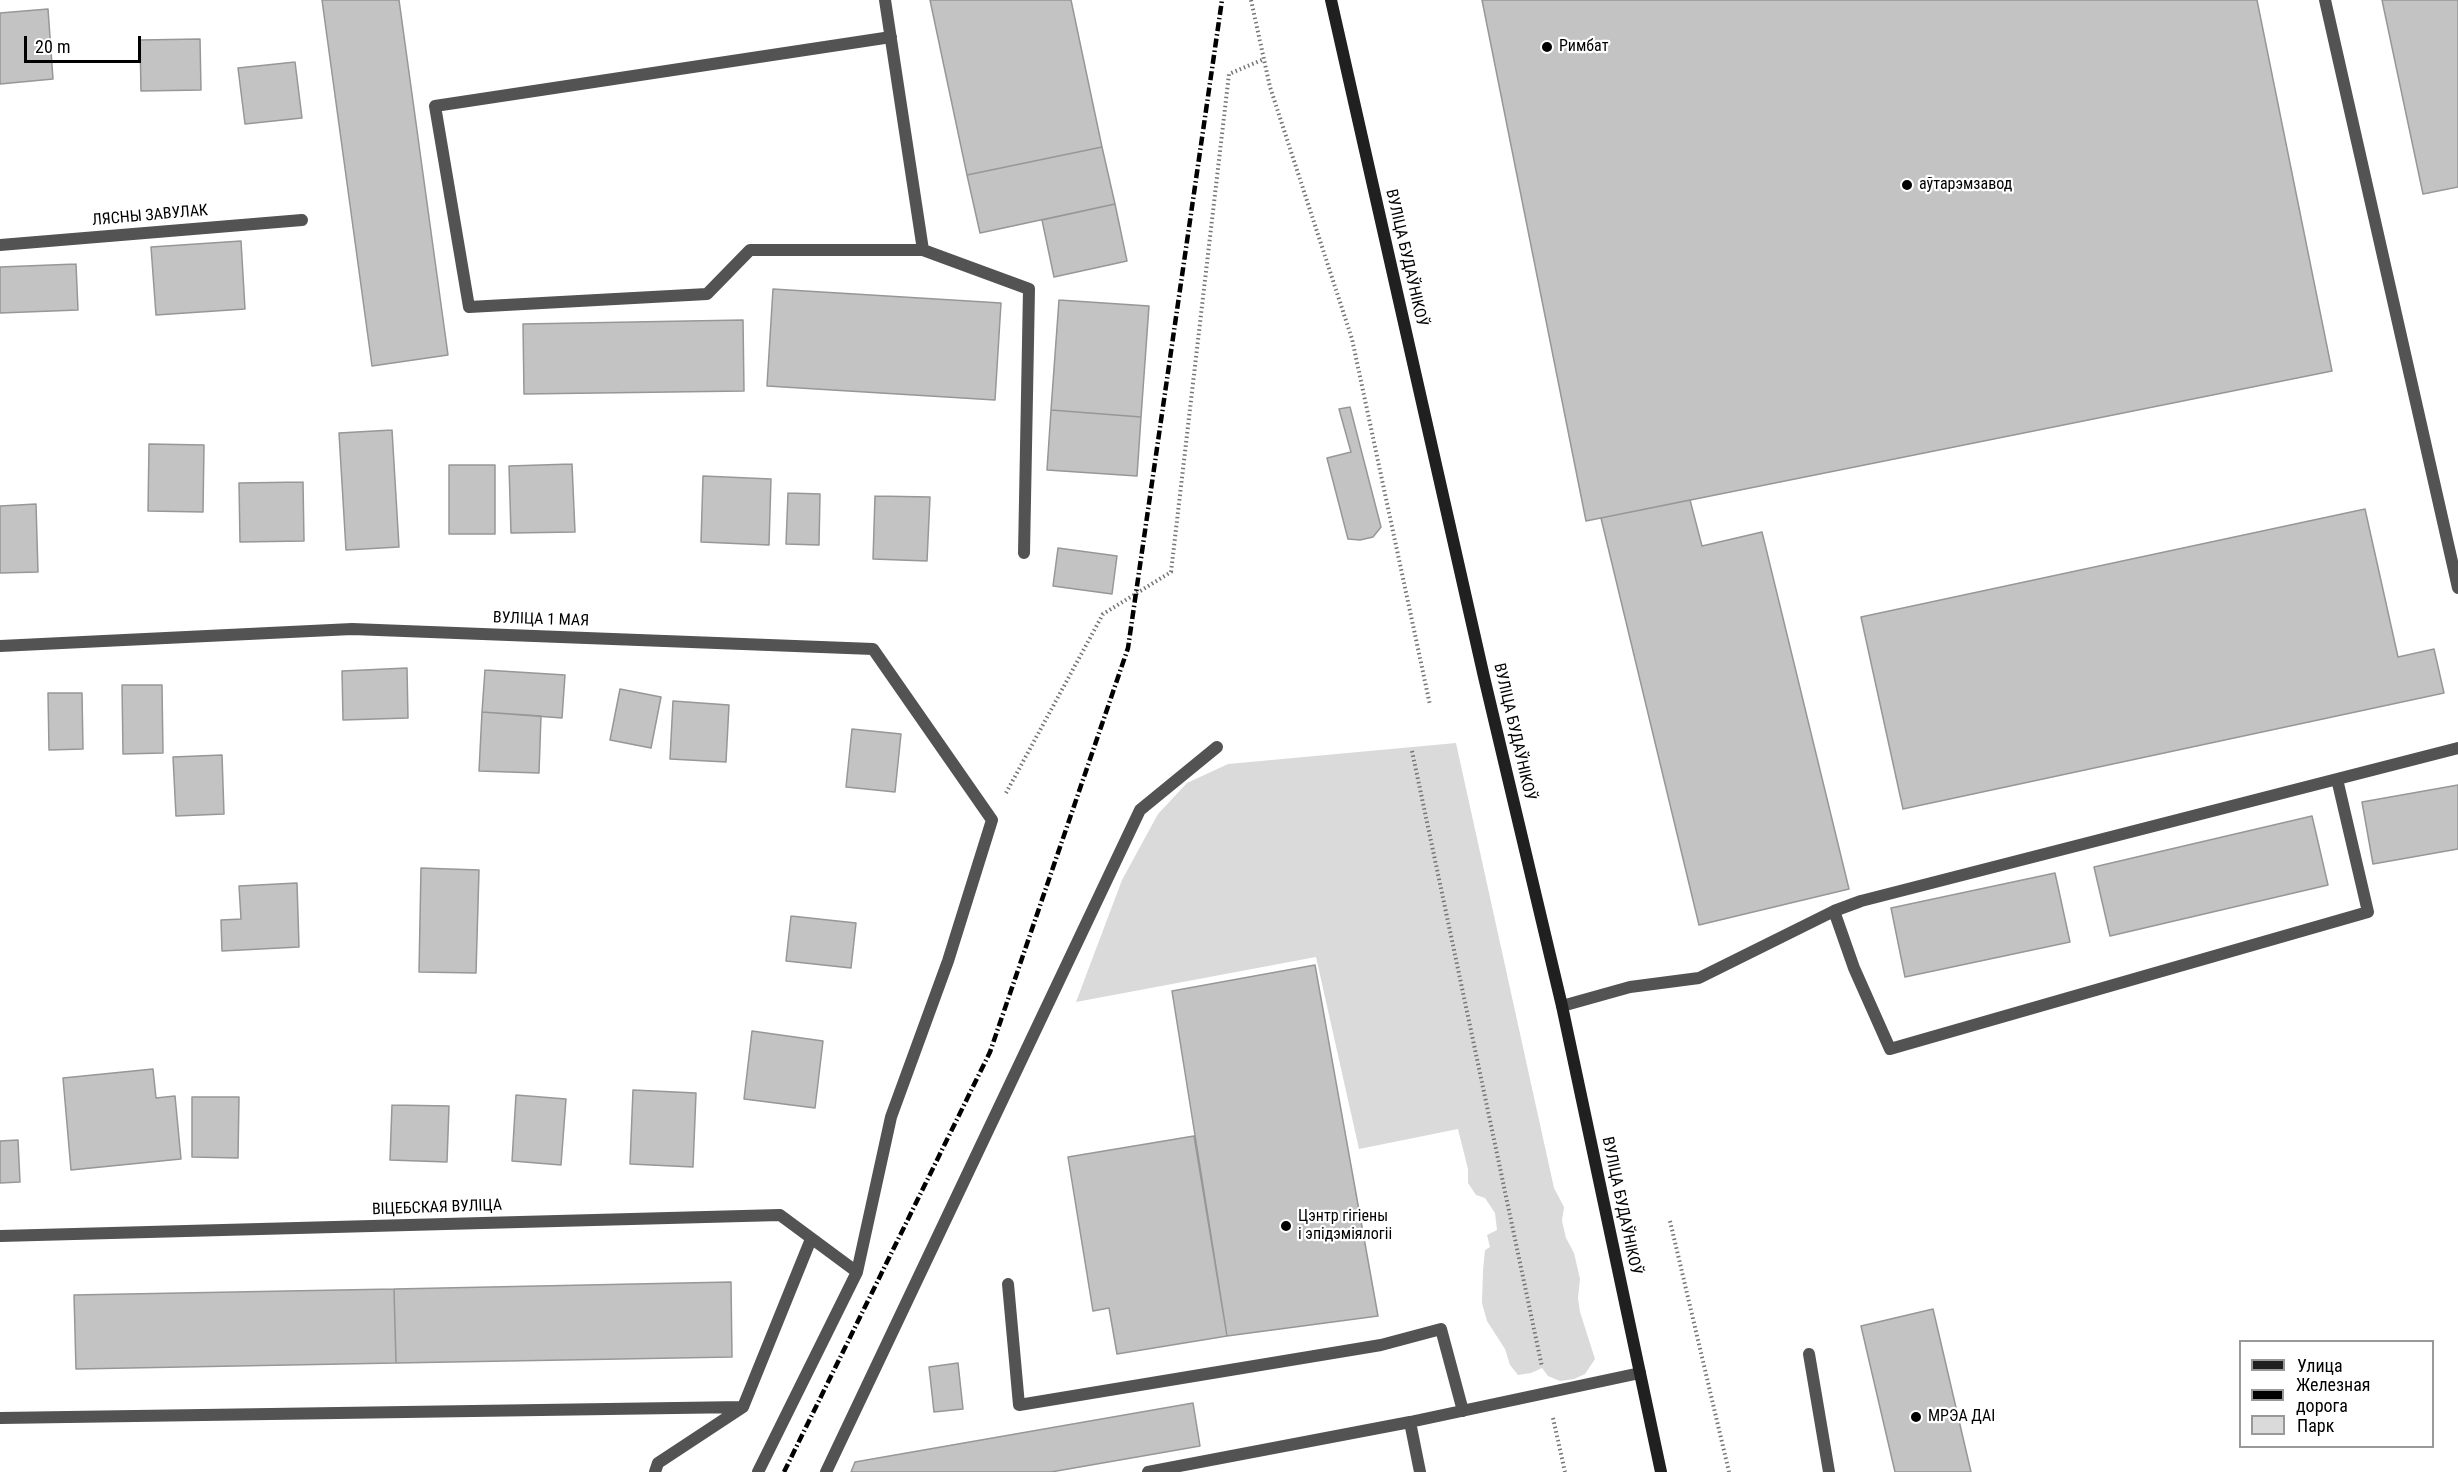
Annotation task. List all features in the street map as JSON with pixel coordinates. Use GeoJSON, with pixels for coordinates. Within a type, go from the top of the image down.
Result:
{"type":"FeatureCollection","features":[{"type":"Feature","properties":{"kind":"main road","name":"ВУЛІЦА БУДАЎНІКОЎ"},"geometry":{"type":"LineString","coordinates":[[1331,0],[1481,666],[1562,1006],[1661,1472]]}},
{"type":"Feature","properties":{"kind":"street"},"geometry":{"type":"LineString","coordinates":[[885,0],[923,250]]}},
{"type":"Feature","properties":{"kind":"street"},"geometry":{"type":"LineString","coordinates":[[2325,0],[2458,588]]}},
{"type":"Feature","properties":{"kind":"street"},"geometry":{"type":"LineString","coordinates":[[891,37],[435,106],[470,307],[707,294],[750,250],[923,250],[1029,289],[1024,553]]}},
{"type":"Feature","properties":{"kind":"street","name":"ЛЯСНЫ ЗАВУЛАК"},"geometry":{"type":"LineString","coordinates":[[0,245],[302,220]]}},
{"type":"Feature","properties":{"kind":"street","name":"ВУЛІЦА 1 МАЯ"},"geometry":{"type":"LineString","coordinates":[[0,646],[352,628],[873,650],[992,820]]}},
{"type":"Feature","properties":{"kind":"street"},"geometry":{"type":"LineString","coordinates":[[826,1472],[1140,810],[1217,747]]}},
{"type":"Feature","properties":{"kind":"street"},"geometry":{"type":"LineString","coordinates":[[1562,1006],[1630,987],[1699,978],[1834,911],[1861,901],[2458,748]]}},
{"type":"Feature","properties":{"kind":"street"},"geometry":{"type":"LineString","coordinates":[[1834,911],[1854,968],[1890,1049],[2368,912],[2337,779]]}},
{"type":"Feature","properties":{"kind":"street"},"geometry":{"type":"LineString","coordinates":[[758,1472],[856,1272],[891,1117],[948,961],[992,820]]}},
{"type":"Feature","properties":{"kind":"street","name":"ВІЦЕБСКАЯ ВУЛІЦА"},"geometry":{"type":"LineString","coordinates":[[0,1236],[780,1215],[856,1272]]}},
{"type":"Feature","properties":{"kind":"street"},"geometry":{"type":"LineString","coordinates":[[655,1472],[658,1463],[743,1407],[811,1239]]}},
{"type":"Feature","properties":{"kind":"street"},"geometry":{"type":"LineString","coordinates":[[1008,1284],[1019,1405],[1381,1345],[1441,1329],[1463,1411]]}},
{"type":"Feature","properties":{"kind":"street"},"geometry":{"type":"LineString","coordinates":[[1809,1354],[1829,1472]]}},
{"type":"Feature","properties":{"kind":"street"},"geometry":{"type":"LineString","coordinates":[[1148,1472],[1410,1422],[1640,1373]]}},
{"type":"Feature","properties":{"kind":"street"},"geometry":{"type":"LineString","coordinates":[[0,1418],[743,1407]]}},
{"type":"Feature","properties":{"kind":"street"},"geometry":{"type":"LineString","coordinates":[[1410,1422],[1420,1472]]}},
{"type":"Feature","properties":{"kind":"path"},"geometry":{"type":"LineString","coordinates":[[1251,0],[1283,128],[1352,339],[1430,705]]}},
{"type":"Feature","properties":{"kind":"path"},"geometry":{"type":"LineString","coordinates":[[992,820],[1103,614],[1171,572],[1229,74],[1264,58]]}},
{"type":"Feature","properties":{"kind":"path"},"geometry":{"type":"LineString","coordinates":[[1412,751],[1565,1472]]}},
{"type":"Feature","properties":{"kind":"path"},"geometry":{"type":"LineString","coordinates":[[1670,1221],[1729,1472]]}},
{"type":"Feature","properties":{"kind":"green space"},"geometry":{"type":"Polygon","coordinates":[[[1456,743],[1554,1188],[1564,1207],[1562,1221],[1566,1238],[1574,1253],[1580,1279],[1578,1298],[1580,1312],[1595,1359],[1585,1374],[1574,1379],[1560,1381],[1548,1376],[1542,1368],[1518,1375],[1510,1365],[1505,1349],[1487,1321],[1482,1303],[1483,1270],[1485,1250],[1490,1247],[1487,1235],[1497,1230],[1495,1213],[1485,1198],[1476,1195],[1468,1183],[1468,1169],[1458,1129],[1359,1149],[1316,957],[1076,1002],[1122,880],[1158,814],[1187,783],[1228,764],[1456,743]]]}},
{"type":"Feature","properties":{"kind":"building"},"geometry":{"type":"Polygon","coordinates":[[[322,0],[399,0],[448,355],[372,366],[322,0]]]}},
{"type":"Feature","properties":{"kind":"building"},"geometry":{"type":"Polygon","coordinates":[[[930,0],[1071,0],[1102,147],[967,175],[930,0]]]}},
{"type":"Feature","properties":{"kind":"building","name":"аўтарэмзавод"},"geometry":{"type":"Polygon","coordinates":[[[1482,0],[2257,0],[2332,371],[1586,521],[1482,0]]]}},
{"type":"Feature","properties":{"kind":"building"},"geometry":{"type":"Polygon","coordinates":[[[2382,0],[2458,0],[2458,187],[2423,194],[2382,0]]]}},
{"type":"Feature","properties":{"kind":"building"},"geometry":{"type":"Polygon","coordinates":[[[48,9],[53,79],[0,84],[0,13],[48,9]]]}},
{"type":"Feature","properties":{"kind":"building"},"geometry":{"type":"Polygon","coordinates":[[[200,39],[201,90],[141,91],[140,40],[200,39]]]}},
{"type":"Feature","properties":{"kind":"building"},"geometry":{"type":"Polygon","coordinates":[[[295,62],[302,118],[245,124],[238,68],[295,62]]]}},
{"type":"Feature","properties":{"kind":"building"},"geometry":{"type":"Polygon","coordinates":[[[1102,147],[1115,204],[980,233],[967,175],[1102,147]]]}},
{"type":"Feature","properties":{"kind":"building"},"geometry":{"type":"Polygon","coordinates":[[[1115,204],[1127,261],[1054,277],[1042,220],[1115,204]]]}},
{"type":"Feature","properties":{"kind":"building"},"geometry":{"type":"Polygon","coordinates":[[[241,241],[245,309],[156,315],[151,247],[241,241]]]}},
{"type":"Feature","properties":{"kind":"building"},"geometry":{"type":"Polygon","coordinates":[[[76,264],[78,310],[0,313],[0,267],[76,264]]]}},
{"type":"Feature","properties":{"kind":"building"},"geometry":{"type":"Polygon","coordinates":[[[773,289],[1001,303],[995,400],[767,386],[773,289]]]}},
{"type":"Feature","properties":{"kind":"building"},"geometry":{"type":"Polygon","coordinates":[[[1059,300],[1149,306],[1141,417],[1051,410],[1059,300]]]}},
{"type":"Feature","properties":{"kind":"building"},"geometry":{"type":"Polygon","coordinates":[[[743,320],[744,391],[524,394],[523,324],[743,320]]]}},
{"type":"Feature","properties":{"kind":"building"},"geometry":{"type":"Polygon","coordinates":[[[1350,407],[1381,527],[1373,537],[1360,540],[1348,539],[1327,458],[1351,452],[1339,409],[1350,407]]]}},
{"type":"Feature","properties":{"kind":"building"},"geometry":{"type":"Polygon","coordinates":[[[1051,410],[1141,417],[1137,476],[1047,470],[1051,410]]]}},
{"type":"Feature","properties":{"kind":"building"},"geometry":{"type":"Polygon","coordinates":[[[392,430],[399,547],[346,550],[339,433],[392,430]]]}},
{"type":"Feature","properties":{"kind":"building"},"geometry":{"type":"Polygon","coordinates":[[[149,444],[204,445],[203,512],[148,511],[149,444]]]}},
{"type":"Feature","properties":{"kind":"building"},"geometry":{"type":"Polygon","coordinates":[[[572,464],[575,532],[511,533],[509,466],[572,464]]]}},
{"type":"Feature","properties":{"kind":"building"},"geometry":{"type":"Polygon","coordinates":[[[449,465],[495,465],[495,534],[449,534],[449,465]]]}},
{"type":"Feature","properties":{"kind":"building"},"geometry":{"type":"Polygon","coordinates":[[[703,476],[771,479],[769,545],[701,542],[703,476]]]}},
{"type":"Feature","properties":{"kind":"building"},"geometry":{"type":"Polygon","coordinates":[[[303,482],[304,541],[240,542],[239,483],[303,482]]]}},
{"type":"Feature","properties":{"kind":"building"},"geometry":{"type":"Polygon","coordinates":[[[788,493],[820,494],[819,545],[786,544],[788,493]]]}},
{"type":"Feature","properties":{"kind":"building"},"geometry":{"type":"Polygon","coordinates":[[[875,496],[930,497],[927,561],[873,559],[875,496]]]}},
{"type":"Feature","properties":{"kind":"building"},"geometry":{"type":"Polygon","coordinates":[[[1690,500],[1702,546],[1762,532],[1849,889],[1699,925],[1601,518],[1690,500]]]}},
{"type":"Feature","properties":{"kind":"building"},"geometry":{"type":"Polygon","coordinates":[[[36,504],[38,572],[0,573],[0,506],[36,504]]]}},
{"type":"Feature","properties":{"kind":"building"},"geometry":{"type":"Polygon","coordinates":[[[2365,509],[2398,657],[2434,649],[2444,693],[1903,809],[1861,617],[2365,509]]]}},
{"type":"Feature","properties":{"kind":"building"},"geometry":{"type":"Polygon","coordinates":[[[1058,548],[1117,556],[1112,594],[1053,586],[1058,548]]]}},
{"type":"Feature","properties":{"kind":"building"},"geometry":{"type":"Polygon","coordinates":[[[407,668],[408,718],[343,720],[342,671],[407,668]]]}},
{"type":"Feature","properties":{"kind":"building"},"geometry":{"type":"Polygon","coordinates":[[[485,670],[565,675],[562,718],[482,712],[485,670]]]}},
{"type":"Feature","properties":{"kind":"building"},"geometry":{"type":"Polygon","coordinates":[[[122,685],[162,685],[163,753],[123,754],[122,685]]]}},
{"type":"Feature","properties":{"kind":"building"},"geometry":{"type":"Polygon","coordinates":[[[620,689],[661,697],[651,748],[610,740],[620,689]]]}},
{"type":"Feature","properties":{"kind":"building"},"geometry":{"type":"Polygon","coordinates":[[[48,693],[82,693],[83,749],[49,750],[48,693]]]}},
{"type":"Feature","properties":{"kind":"building"},"geometry":{"type":"Polygon","coordinates":[[[673,701],[729,705],[726,762],[670,759],[673,701]]]}},
{"type":"Feature","properties":{"kind":"building"},"geometry":{"type":"Polygon","coordinates":[[[482,712],[541,716],[539,773],[479,771],[482,712]]]}},
{"type":"Feature","properties":{"kind":"building"},"geometry":{"type":"Polygon","coordinates":[[[852,729],[901,734],[895,792],[846,787],[852,729]]]}},
{"type":"Feature","properties":{"kind":"building"},"geometry":{"type":"Polygon","coordinates":[[[222,755],[224,814],[176,816],[173,757],[222,755]]]}},
{"type":"Feature","properties":{"kind":"building"},"geometry":{"type":"Polygon","coordinates":[[[2458,785],[2458,849],[2373,864],[2362,802],[2458,785]]]}},
{"type":"Feature","properties":{"kind":"building"},"geometry":{"type":"Polygon","coordinates":[[[2312,816],[2328,885],[2110,936],[2094,867],[2312,816]]]}},
{"type":"Feature","properties":{"kind":"building"},"geometry":{"type":"Polygon","coordinates":[[[421,868],[479,870],[476,973],[419,972],[421,868]]]}},
{"type":"Feature","properties":{"kind":"building"},"geometry":{"type":"Polygon","coordinates":[[[2055,873],[2070,942],[1905,977],[1891,908],[2055,873]]]}},
{"type":"Feature","properties":{"kind":"building"},"geometry":{"type":"Polygon","coordinates":[[[297,883],[299,947],[222,951],[221,920],[241,919],[239,886],[297,883]]]}},
{"type":"Feature","properties":{"kind":"building"},"geometry":{"type":"Polygon","coordinates":[[[791,916],[856,923],[851,968],[786,961],[791,916]]]}},
{"type":"Feature","properties":{"kind":"building","name":"Цэнтр гігіены і эпідэміялогіі"},"geometry":{"type":"Polygon","coordinates":[[[1315,965],[1378,1316],[1227,1336],[1172,991],[1315,965]]]}},
{"type":"Feature","properties":{"kind":"building"},"geometry":{"type":"Polygon","coordinates":[[[752,1031],[823,1041],[815,1108],[744,1099],[752,1031]]]}},
{"type":"Feature","properties":{"kind":"building"},"geometry":{"type":"Polygon","coordinates":[[[153,1069],[156,1098],[175,1096],[181,1159],[71,1170],[63,1078],[153,1069]]]}},
{"type":"Feature","properties":{"kind":"building"},"geometry":{"type":"Polygon","coordinates":[[[633,1090],[696,1093],[693,1167],[630,1164],[633,1090]]]}},
{"type":"Feature","properties":{"kind":"building"},"geometry":{"type":"Polygon","coordinates":[[[516,1095],[566,1099],[561,1165],[512,1161],[516,1095]]]}},
{"type":"Feature","properties":{"kind":"building"},"geometry":{"type":"Polygon","coordinates":[[[192,1097],[239,1097],[238,1158],[192,1157],[192,1097]]]}},
{"type":"Feature","properties":{"kind":"building"},"geometry":{"type":"Polygon","coordinates":[[[392,1105],[449,1106],[447,1162],[390,1160],[392,1105]]]}},
{"type":"Feature","properties":{"kind":"building"},"geometry":{"type":"Polygon","coordinates":[[[1194,1136],[1227,1336],[1117,1354],[1109,1308],[1093,1311],[1068,1157],[1194,1136]]]}},
{"type":"Feature","properties":{"kind":"building"},"geometry":{"type":"Polygon","coordinates":[[[18,1140],[20,1182],[0,1183],[0,1141],[18,1140]]]}},
{"type":"Feature","properties":{"kind":"building"},"geometry":{"type":"Polygon","coordinates":[[[731,1282],[732,1357],[396,1363],[394,1289],[731,1282]]]}},
{"type":"Feature","properties":{"kind":"building"},"geometry":{"type":"Polygon","coordinates":[[[394,1289],[396,1363],[76,1369],[74,1295],[394,1289]]]}},
{"type":"Feature","properties":{"kind":"building"},"geometry":{"type":"Polygon","coordinates":[[[1933,1309],[1971,1472],[1895,1472],[1861,1326],[1933,1309]]]}},
{"type":"Feature","properties":{"kind":"building"},"geometry":{"type":"Polygon","coordinates":[[[958,1363],[963,1409],[934,1412],[929,1367],[958,1363]]]}},
{"type":"Feature","properties":{"kind":"building"},"geometry":{"type":"Polygon","coordinates":[[[1193,1403],[1200,1446],[1051,1472],[851,1472],[855,1462],[1193,1403]]]}},
{"type":"Feature","properties":{"kind":"railway"},"geometry":{"type":"LineString","coordinates":[[784,1472],[990,1052],[1128,648],[1222,0]]}},
{"type":"Feature","properties":{"kind":"place","name":"Римбат"},"geometry":{"type":"Point","coordinates":[1547,47]}},
{"type":"Feature","properties":{"kind":"place","name":"аўтарэмзавод"},"geometry":{"type":"Point","coordinates":[1907,185]}},
{"type":"Feature","properties":{"kind":"place","name":"Цэнтр гігіены і эпідэміялогіі"},"geometry":{"type":"Point","coordinates":[1286,1226]}},
{"type":"Feature","properties":{"kind":"place","name":"МРЭА ДАІ"},"geometry":{"type":"Point","coordinates":[1916,1417]}}]}
